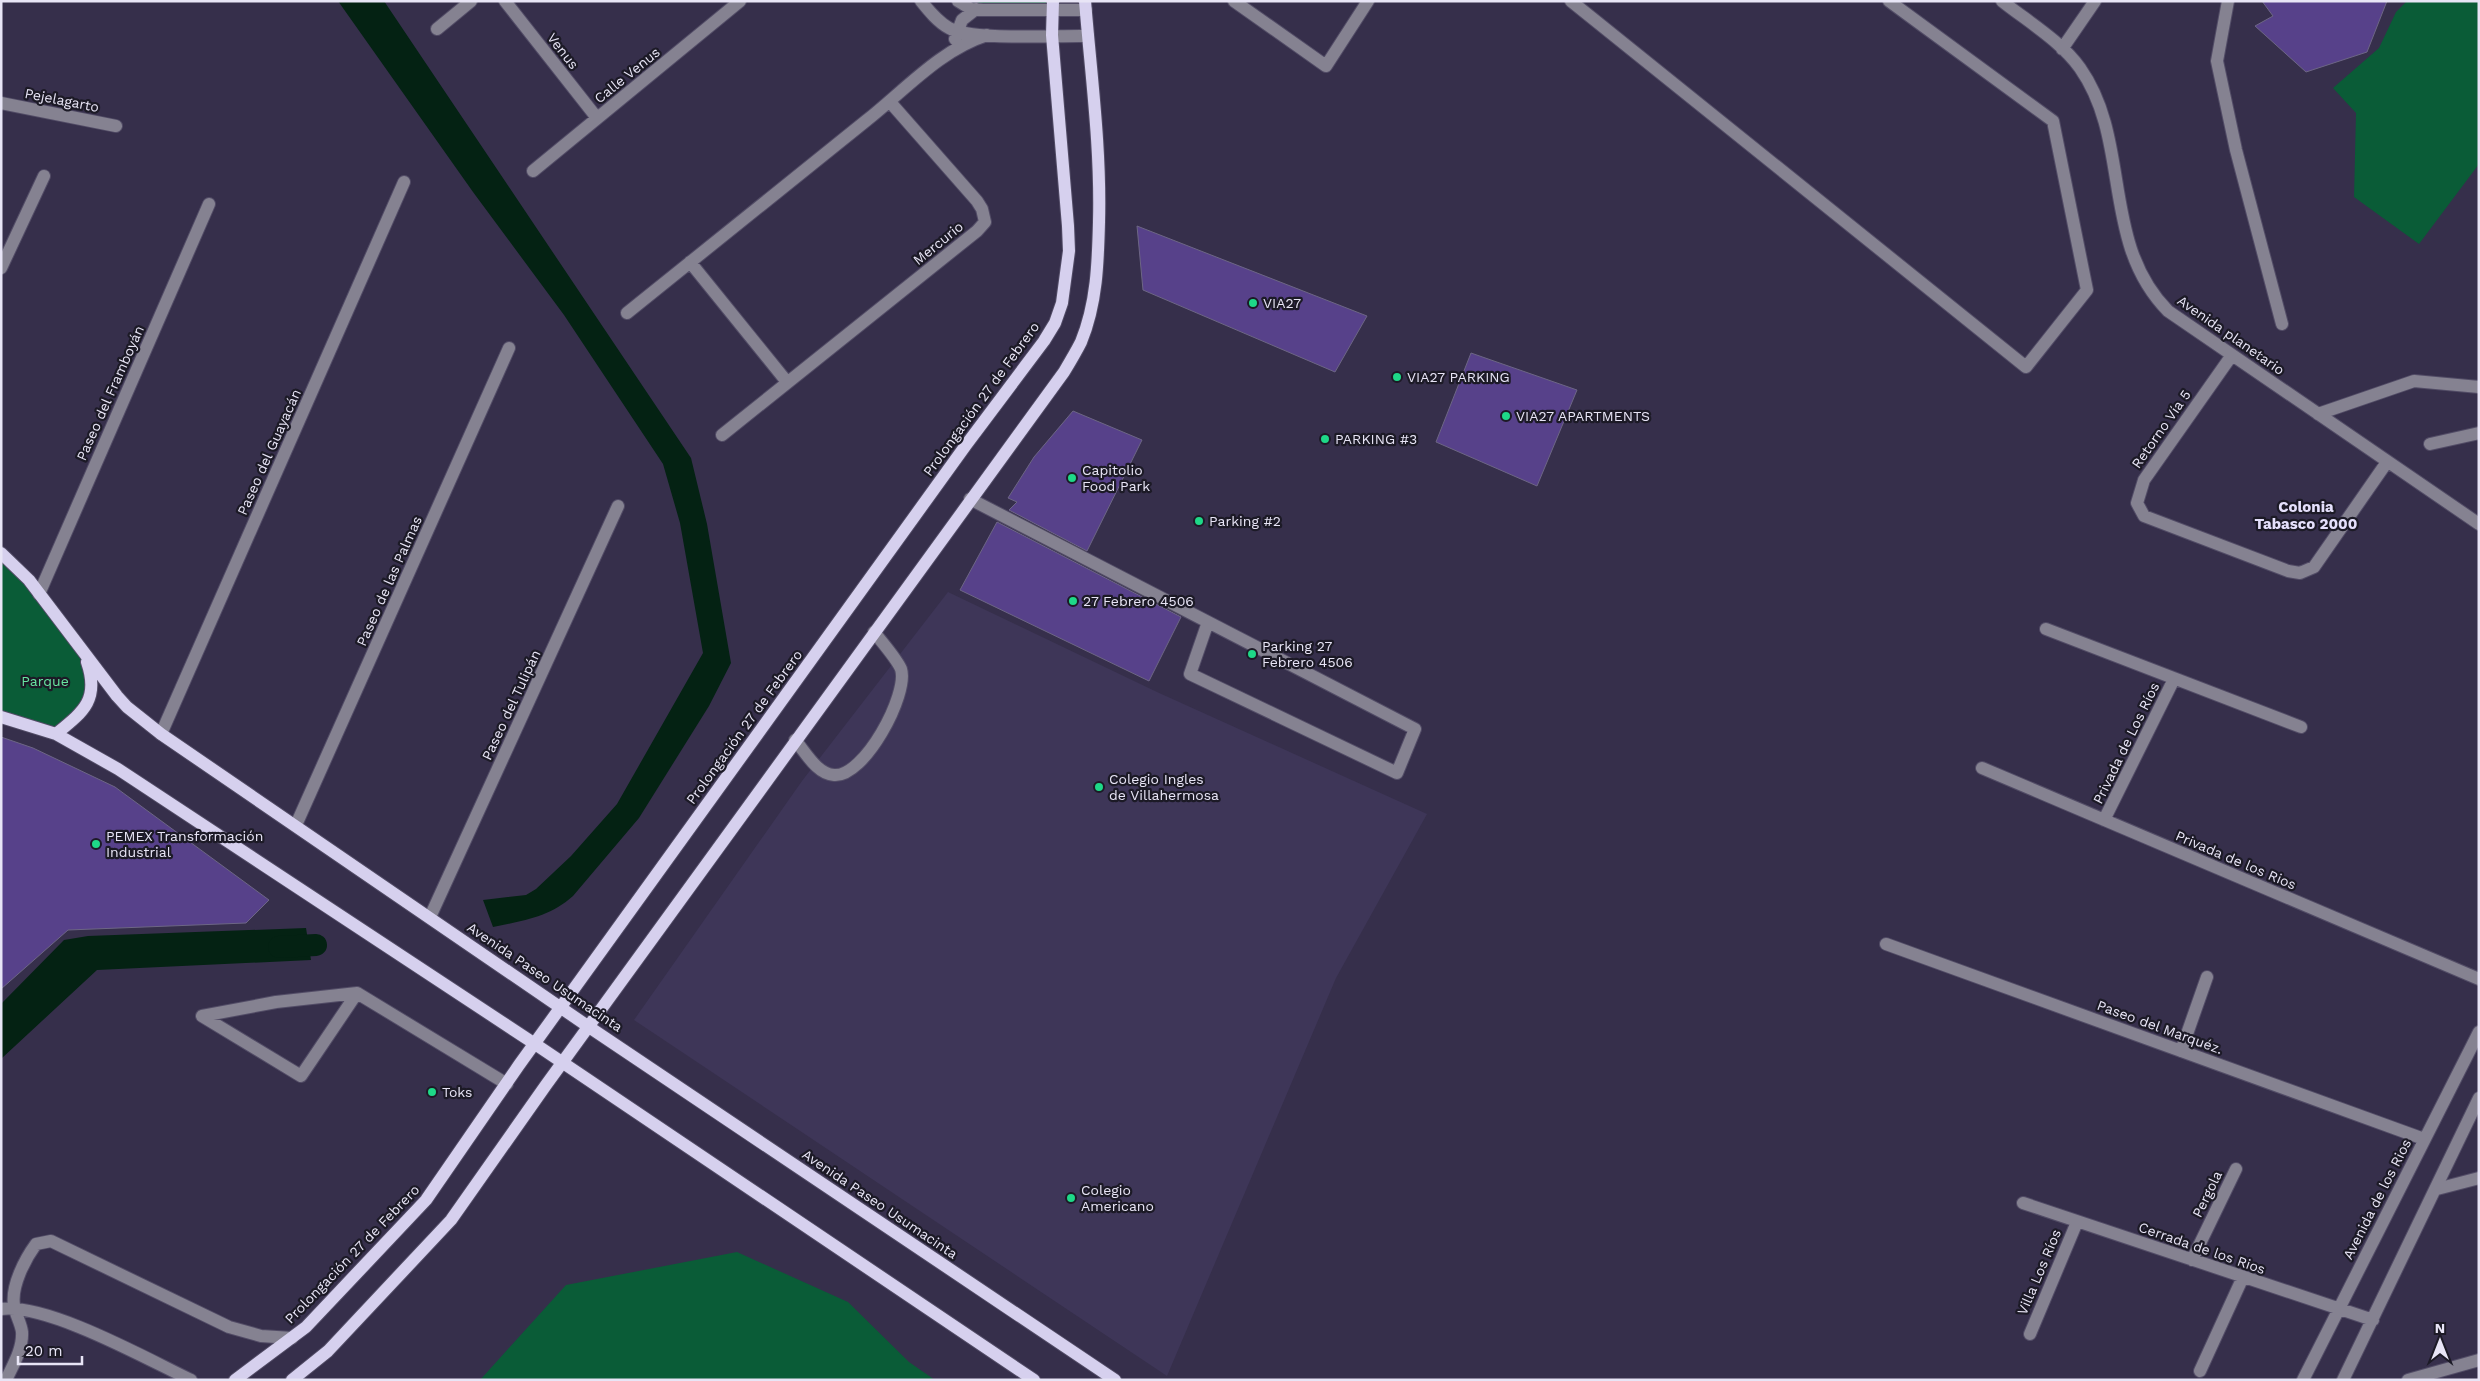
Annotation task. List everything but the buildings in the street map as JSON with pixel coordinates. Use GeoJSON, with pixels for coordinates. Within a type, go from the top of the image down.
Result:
{"type":"FeatureCollection","features":[{"type":"Feature","properties":{"kind":"main road","name":"Prolongación 27 de Febrero"},"geometry":{"type":"LineString","coordinates":[[235,1380],[306,1328],[426,1200],[561,1007],[1055,323],[1062,303],[1069,250],[1067,204],[1052,35],[1053,5]]}},
{"type":"Feature","properties":{"kind":"main road"},"geometry":{"type":"LineString","coordinates":[[292,1380],[328,1351],[451,1220],[589,1026],[1064,372],[1080,342],[1089,317],[1097,270],[1100,161],[1086,6]]}},
{"type":"Feature","properties":{"kind":"main road","name":"Avenida Paseo Usumacinta"},"geometry":{"type":"LineString","coordinates":[[1,553],[23,573],[127,708],[161,734],[589,1026],[1115,1380]]}},
{"type":"Feature","properties":{"kind":"main road"},"geometry":{"type":"LineString","coordinates":[[56,734],[81,712],[90,698],[91,677],[85,654]]}},
{"type":"Feature","properties":{"kind":"main road"},"geometry":{"type":"LineString","coordinates":[[1,717],[56,734],[118,769],[535,1044],[1034,1380]]}},
{"type":"Feature","properties":{"kind":"street"},"geometry":{"type":"LineString","coordinates":[[437,29],[471,1]]}},
{"type":"Feature","properties":{"kind":"street","name":"Venus"},"geometry":{"type":"LineString","coordinates":[[505,1],[597,118]]}},
{"type":"Feature","properties":{"kind":"street","name":"Calle Venus"},"geometry":{"type":"LineString","coordinates":[[533,171],[740,1]]}},
{"type":"Feature","properties":{"kind":"street"},"geometry":{"type":"LineString","coordinates":[[921,1],[943,24],[957,32],[987,35],[1088,36]]}},
{"type":"Feature","properties":{"kind":"street"},"geometry":{"type":"LineString","coordinates":[[958,1],[964,6],[976,9],[1053,5],[1086,6]]}},
{"type":"Feature","properties":{"kind":"street"},"geometry":{"type":"LineString","coordinates":[[1234,1],[1326,66],[1368,1]]}},
{"type":"Feature","properties":{"kind":"street"},"geometry":{"type":"LineString","coordinates":[[1571,1],[2026,367],[2087,290],[2054,121],[1890,1]]}},
{"type":"Feature","properties":{"kind":"street","name":"Avenida planetario"},"geometry":{"type":"LineString","coordinates":[[2002,1],[2062,49],[2080,69],[2099,106],[2115,177],[2123,226],[2138,270],[2152,293],[2168,311],[2479,524]]}},
{"type":"Feature","properties":{"kind":"street"},"geometry":{"type":"LineString","coordinates":[[2062,49],[2094,1]]}},
{"type":"Feature","properties":{"kind":"street"},"geometry":{"type":"LineString","coordinates":[[2228,1],[2217,61],[2236,150],[2282,324]]}},
{"type":"Feature","properties":{"kind":"street"},"geometry":{"type":"LineString","coordinates":[[948,52],[965,17],[976,9]]}},
{"type":"Feature","properties":{"kind":"street"},"geometry":{"type":"LineString","coordinates":[[626,313],[890,102],[948,52],[987,35]]}},
{"type":"Feature","properties":{"kind":"street","name":"Mercurio"},"geometry":{"type":"LineString","coordinates":[[722,435],[980,228],[984,222],[982,209],[977,202],[890,102]]}},
{"type":"Feature","properties":{"kind":"street","name":"Pejelagarto"},"geometry":{"type":"LineString","coordinates":[[1,103],[116,126]]}},
{"type":"Feature","properties":{"kind":"street"},"geometry":{"type":"LineString","coordinates":[[1,268],[44,176]]}},
{"type":"Feature","properties":{"kind":"street","name":"Paseo del Guayacán"},"geometry":{"type":"LineString","coordinates":[[161,734],[404,182]]}},
{"type":"Feature","properties":{"kind":"street","name":"Paseo del Framboyán"},"geometry":{"type":"LineString","coordinates":[[39,594],[209,204]]}},
{"type":"Feature","properties":{"kind":"street"},"geometry":{"type":"LineString","coordinates":[[690,262],[787,382]]}},
{"type":"Feature","properties":{"kind":"street","name":"Paseo de las Palmas"},"geometry":{"type":"LineString","coordinates":[[296,825],[508,348]]}},
{"type":"Feature","properties":{"kind":"street","name":"Retorno Vía 5"},"geometry":{"type":"LineString","coordinates":[[2232,355],[2144,480],[2138,491],[2137,504],[2144,516],[2300,574],[2314,567],[2387,462]]}},
{"type":"Feature","properties":{"kind":"street"},"geometry":{"type":"LineString","coordinates":[[2318,414],[2414,380],[2479,387]]}},
{"type":"Feature","properties":{"kind":"street"},"geometry":{"type":"LineString","coordinates":[[2430,444],[2479,433]]}},
{"type":"Feature","properties":{"kind":"street"},"geometry":{"type":"LineString","coordinates":[[970,499],[1208,622],[1415,729],[1397,773],[1190,674],[1208,622]]}},
{"type":"Feature","properties":{"kind":"street","name":"Paseo del Tulipán"},"geometry":{"type":"LineString","coordinates":[[430,917],[618,506]]}},
{"type":"Feature","properties":{"kind":"street","name":"Privada de Los Ríos"},"geometry":{"type":"LineString","coordinates":[[2046,629],[2301,727]]}},
{"type":"Feature","properties":{"kind":"street"},"geometry":{"type":"LineString","coordinates":[[796,740],[819,770],[835,776],[853,769],[871,750],[901,689],[900,669],[874,632]]}},
{"type":"Feature","properties":{"kind":"street","name":"Privada de Los Ríos"},"geometry":{"type":"LineString","coordinates":[[2104,820],[2174,679]]}},
{"type":"Feature","properties":{"kind":"street","name":"Privada de los Rios"},"geometry":{"type":"LineString","coordinates":[[1982,768],[2479,979]]}},
{"type":"Feature","properties":{"kind":"street","name":"Paseo del Marquéz."},"geometry":{"type":"LineString","coordinates":[[1886,944],[2424,1139]]}},
{"type":"Feature","properties":{"kind":"street"},"geometry":{"type":"LineString","coordinates":[[2181,1051],[2207,977]]}},
{"type":"Feature","properties":{"kind":"street"},"geometry":{"type":"LineString","coordinates":[[357,993],[301,1076],[202,1016],[276,1002],[357,993],[506,1084]]}},
{"type":"Feature","properties":{"kind":"street","name":"Avenida de los Rios"},"geometry":{"type":"LineString","coordinates":[[2303,1380],[2337,1309],[2479,1032]]}},
{"type":"Feature","properties":{"kind":"street"},"geometry":{"type":"LineString","coordinates":[[2344,1380],[2479,1098]]}},
{"type":"Feature","properties":{"kind":"street","name":"Pergola"},"geometry":{"type":"LineString","coordinates":[[2192,1260],[2236,1169]]}},
{"type":"Feature","properties":{"kind":"street"},"geometry":{"type":"LineString","coordinates":[[2437,1189],[2479,1178]]}},
{"type":"Feature","properties":{"kind":"street","name":"Cerrada de los Rios"},"geometry":{"type":"LineString","coordinates":[[2023,1204],[2373,1320]]}},
{"type":"Feature","properties":{"kind":"street","name":"Villa Los Ríos"},"geometry":{"type":"LineString","coordinates":[[2030,1334],[2077,1222]]}},
{"type":"Feature","properties":{"kind":"street"},"geometry":{"type":"LineString","coordinates":[[8,1308],[16,1285],[36,1244],[51,1242],[229,1328],[261,1336],[292,1338]]}},
{"type":"Feature","properties":{"kind":"street"},"geometry":{"type":"LineString","coordinates":[[2200,1371],[2244,1277]]}},
{"type":"Feature","properties":{"kind":"street"},"geometry":{"type":"LineString","coordinates":[[6,1380],[18,1354],[22,1331],[8,1308]]}},
{"type":"Feature","properties":{"kind":"street"},"geometry":{"type":"LineString","coordinates":[[8,1308],[58,1318],[191,1380]]}},
{"type":"Feature","properties":{"kind":"street"},"geometry":{"type":"LineString","coordinates":[[2408,1380],[2479,1360]]}},
{"type":"Feature","properties":{"kind":"shaded area"},"geometry":{"type":"Polygon","coordinates":[[[338,1],[384,1],[691,458],[707,524],[731,663],[709,706],[639,818],[573,896],[555,909],[535,917],[493,927],[483,900],[526,895],[536,889],[571,856],[617,804],[703,653],[680,523],[663,464],[564,315],[473,192],[338,1]]]}},
{"type":"Feature","properties":{"kind":"shaded area","name":"Colegio Americano"},"geometry":{"type":"Polygon","coordinates":[[[948,592],[1157,692],[1427,814],[1336,978],[1167,1376],[634,1020],[802,781],[948,592]]]}},
{"type":"Feature","properties":{"kind":"shaded area"},"geometry":{"type":"Polygon","coordinates":[[[306,928],[311,960],[97,970],[1,1059],[1,1004],[64,940],[88,936],[306,928]]]}},
{"type":"Feature","properties":{"kind":"green space"},"geometry":{"type":"Polygon","coordinates":[[[959,1],[1053,1],[1053,10],[971,9],[959,1]]]}},
{"type":"Feature","properties":{"kind":"green space"},"geometry":{"type":"Polygon","coordinates":[[[2407,1],[2479,1],[2479,164],[2419,244],[2354,197],[2356,113],[2333,88],[2379,48],[2396,12],[2407,1]]]}},
{"type":"Feature","properties":{"kind":"green space","name":"Parque"},"geometry":{"type":"Polygon","coordinates":[[[1,554],[84,655],[91,689],[56,734],[1,716],[1,554]]]}},
{"type":"Feature","properties":{"kind":"green space"},"geometry":{"type":"Polygon","coordinates":[[[737,1252],[848,1302],[909,1362],[935,1380],[480,1380],[566,1285],[737,1252]]]}},
{"type":"Feature","properties":{"kind":"waterway"},"geometry":{"type":"LineString","coordinates":[[279,947],[316,945]]}},
{"type":"Feature","properties":{"kind":"place","name":"VIA27"},"geometry":{"type":"Point","coordinates":[1253,303]}},
{"type":"Feature","properties":{"kind":"place","name":"VIA27 PARKING"},"geometry":{"type":"Point","coordinates":[1397,377]}},
{"type":"Feature","properties":{"kind":"place","name":"VIA27 APARTMENTS"},"geometry":{"type":"Point","coordinates":[1506,416]}},
{"type":"Feature","properties":{"kind":"place","name":"PARKING #3"},"geometry":{"type":"Point","coordinates":[1325,439]}},
{"type":"Feature","properties":{"kind":"place","name":"Capitolio Food Park"},"geometry":{"type":"Point","coordinates":[1072,478]}},
{"type":"Feature","properties":{"kind":"place","name":"Parking #2"},"geometry":{"type":"Point","coordinates":[1199,521]}},
{"type":"Feature","properties":{"kind":"place","name":"27 Febrero 4506"},"geometry":{"type":"Point","coordinates":[1073,601]}},
{"type":"Feature","properties":{"kind":"place","name":"Parking 27 Febrero 4506"},"geometry":{"type":"Point","coordinates":[1252,654]}},
{"type":"Feature","properties":{"kind":"place","name":"Colegio Ingles de Villahermosa"},"geometry":{"type":"Point","coordinates":[1099,787]}},
{"type":"Feature","properties":{"kind":"place","name":"PEMEX Transformación Industrial"},"geometry":{"type":"Point","coordinates":[96,844]}},
{"type":"Feature","properties":{"kind":"place","name":"Toks"},"geometry":{"type":"Point","coordinates":[432,1092]}},
{"type":"Feature","properties":{"kind":"place","name":"Colegio Americano"},"geometry":{"type":"Point","coordinates":[1071,1198]}},
{"type":"Feature","properties":{"kind":"district","name":"Colonia Tabasco 2000"},"geometry":{"type":"Point","coordinates":[2306,516]}}]}
